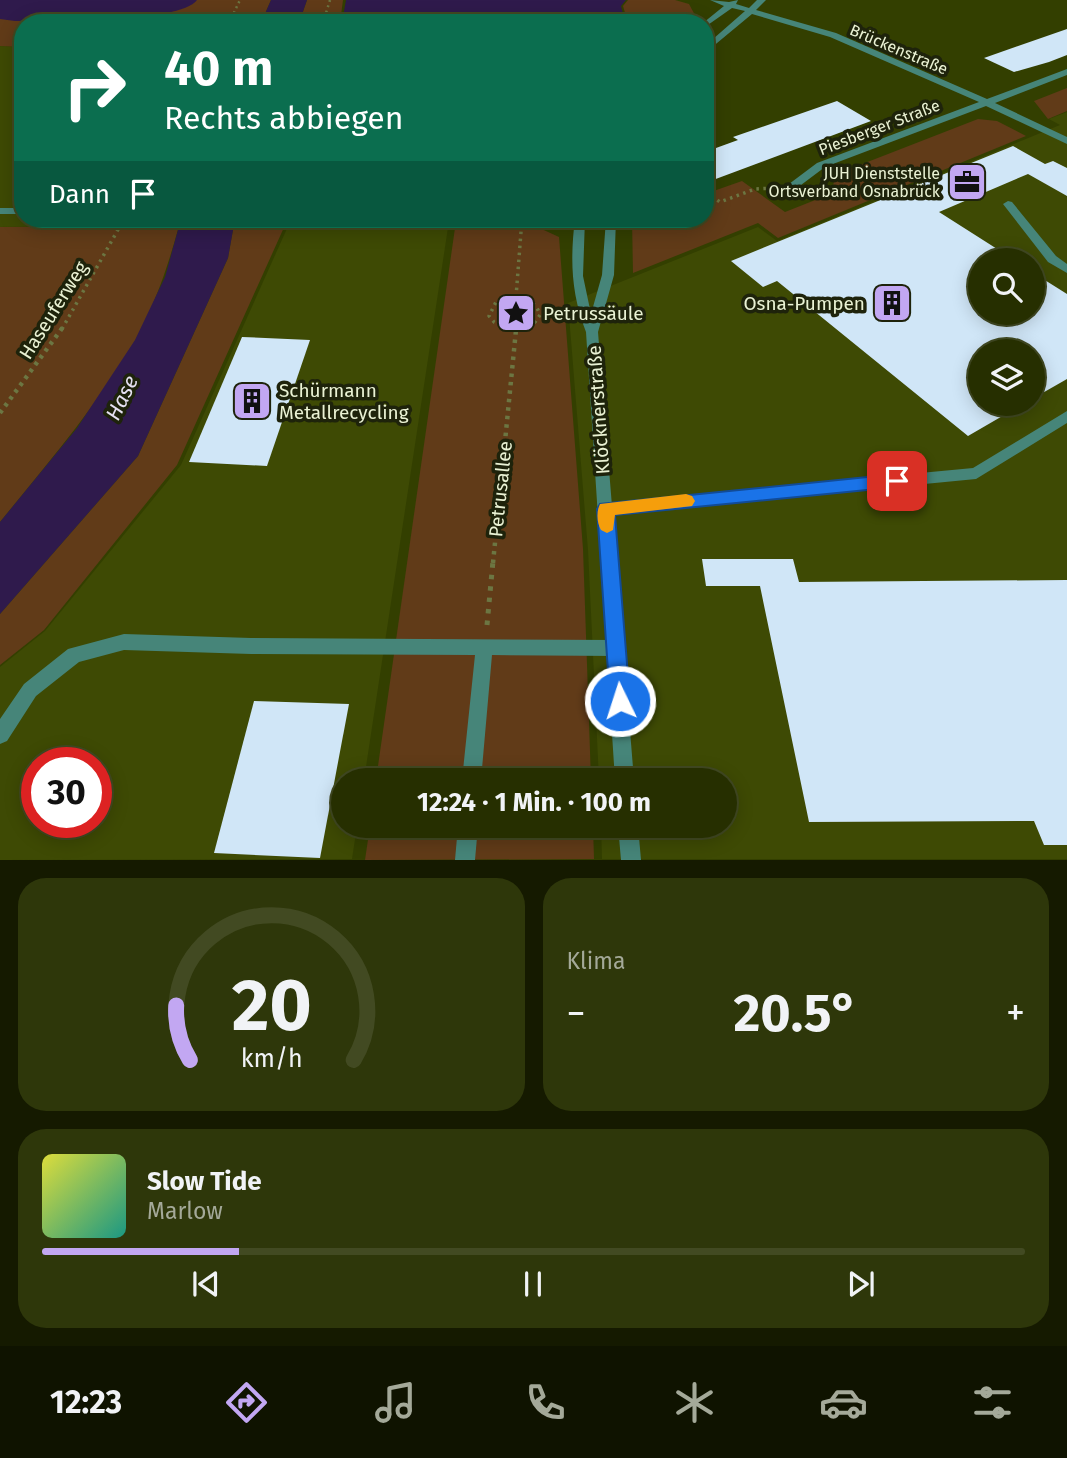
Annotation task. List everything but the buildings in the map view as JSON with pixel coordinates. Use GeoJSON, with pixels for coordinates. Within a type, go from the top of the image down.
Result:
{"type":"FeatureCollection","features":[{"type":"Feature","properties":{"kind":"street","name":"Brückenstraße"},"geometry":{"type":"LineString","coordinates":[[714,0],[733,2],[751,11],[834,35],[1067,141]]}},
{"type":"Feature","properties":{"kind":"street"},"geometry":{"type":"LineString","coordinates":[[714,43],[762,0]]}},
{"type":"Feature","properties":{"kind":"street"},"geometry":{"type":"LineString","coordinates":[[714,17],[733,2]]}},
{"type":"Feature","properties":{"kind":"street","name":"Piesberger Straße"},"geometry":{"type":"LineString","coordinates":[[793,186],[821,166],[1067,72]]}},
{"type":"Feature","properties":{"kind":"street"},"geometry":{"type":"LineString","coordinates":[[1009,204],[1052,259],[1067,269]]}},
{"type":"Feature","properties":{"kind":"street","name":"Klöcknerstraße"},"geometry":{"type":"LineString","coordinates":[[579,228],[576,257],[580,306],[592,332]]}},
{"type":"Feature","properties":{"kind":"street","name":"Klöcknerstraße"},"geometry":{"type":"LineString","coordinates":[[611,228],[608,275],[592,332],[624,768]]}},
{"type":"Feature","properties":{"kind":"street"},"geometry":{"type":"LineString","coordinates":[[606,509],[976,473],[1067,416]]}},
{"type":"Feature","properties":{"kind":"street"},"geometry":{"type":"LineString","coordinates":[[0,735],[30,690],[74,655],[124,642],[251,646],[617,648]]}},
{"type":"Feature","properties":{"kind":"street"},"geometry":{"type":"LineString","coordinates":[[473,768],[484,648]]}},
{"type":"Feature","properties":{"kind":"street"},"geometry":{"type":"LineString","coordinates":[[465,859],[467,838]]}},
{"type":"Feature","properties":{"kind":"street"},"geometry":{"type":"LineString","coordinates":[[629,838],[631,859]]}},
{"type":"Feature","properties":{"kind":"path"},"geometry":{"type":"LineString","coordinates":[[714,198],[720,202],[755,190],[793,186]]}},
{"type":"Feature","properties":{"kind":"path","name":"Haseuferweg"},"geometry":{"type":"LineString","coordinates":[[0,413],[60,333],[119,228]]}},
{"type":"Feature","properties":{"kind":"path"},"geometry":{"type":"LineString","coordinates":[[516,297],[521,228]]}},
{"type":"Feature","properties":{"kind":"path"},"geometry":{"type":"LineString","coordinates":[[516,297],[535,303],[540,315],[534,324],[516,330],[497,326],[489,316],[494,304],[505,298],[516,297]]}},
{"type":"Feature","properties":{"kind":"path","name":"Petrusallee"},"geometry":{"type":"LineString","coordinates":[[484,648],[516,330]]}},
{"type":"Feature","properties":{"kind":"shaded area"},"geometry":{"type":"Polygon","coordinates":[[[0,0],[271,0],[265,14],[14,14],[14,47],[0,46],[0,0]]]}},
{"type":"Feature","properties":{"kind":"shaded area"},"geometry":{"type":"Polygon","coordinates":[[[307,0],[343,0],[341,14],[302,14],[307,0]]]}},
{"type":"Feature","properties":{"kind":"shaded area"},"geometry":{"type":"Polygon","coordinates":[[[628,0],[675,0],[689,4],[694,14],[625,14],[623,6],[628,0]]]}},
{"type":"Feature","properties":{"kind":"shaded area"},"geometry":{"type":"Polygon","coordinates":[[[0,46],[14,47],[14,227],[0,227],[0,46]]]}},
{"type":"Feature","properties":{"kind":"shaded area"},"geometry":{"type":"Polygon","coordinates":[[[1067,88],[1067,111],[1048,119],[1034,101],[1067,88]]]}},
{"type":"Feature","properties":{"kind":"shaded area"},"geometry":{"type":"Polygon","coordinates":[[[1067,112],[1067,859],[602,859],[601,838],[737,838],[737,768],[598,768],[588,550],[568,303],[758,227],[777,241],[1060,125],[1049,119],[1067,112]]]}},
{"type":"Feature","properties":{"kind":"shaded area"},"geometry":{"type":"Polygon","coordinates":[[[978,119],[997,121],[1026,136],[778,238],[758,223],[633,273],[632,228],[714,228],[714,191],[742,181],[785,212],[833,193],[834,175],[978,119]]]}},
{"type":"Feature","properties":{"kind":"shaded area"},"geometry":{"type":"Polygon","coordinates":[[[0,227],[178,228],[160,285],[135,341],[88,412],[0,522],[0,227]]]}},
{"type":"Feature","properties":{"kind":"shaded area"},"geometry":{"type":"Polygon","coordinates":[[[233,228],[284,228],[177,465],[44,630],[0,665],[0,614],[138,456],[228,258],[233,228]]]}},
{"type":"Feature","properties":{"kind":"shaded area"},"geometry":{"type":"Polygon","coordinates":[[[287,228],[448,228],[366,768],[331,768],[331,838],[355,838],[352,859],[0,860],[0,667],[45,631],[181,465],[287,228]]]}},
{"type":"Feature","properties":{"kind":"shaded area"},"geometry":{"type":"Polygon","coordinates":[[[455,228],[539,228],[559,237],[583,549],[591,768],[378,768],[455,228]]]}},
{"type":"Feature","properties":{"kind":"shaded area"},"geometry":{"type":"Polygon","coordinates":[[[368,838],[593,838],[594,859],[365,860],[368,838]]]}},
{"type":"Feature","properties":{"kind":"water"},"geometry":{"type":"Polygon","coordinates":[[[0,0],[197,0],[185,8],[160,14],[14,14],[14,21],[0,19],[0,0]]]}},
{"type":"Feature","properties":{"kind":"water"},"geometry":{"type":"Polygon","coordinates":[[[271,0],[307,0],[302,14],[265,14],[271,0]]]}},
{"type":"Feature","properties":{"kind":"water"},"geometry":{"type":"Polygon","coordinates":[[[346,0],[626,0],[621,6],[623,14],[344,14],[346,0]]]}},
{"type":"Feature","properties":{"kind":"water","name":"Hase"},"geometry":{"type":"Polygon","coordinates":[[[179,228],[233,228],[228,258],[138,456],[0,614],[0,522],[77,428],[135,340],[165,277],[179,228]]]}},
{"type":"Feature","properties":{"kind":"slow traffic"},"geometry":{"type":"LineString","coordinates":[[607,525],[606,509],[686,501]]}},
{"type":"Feature","properties":{"kind":"place","name":"JUH Dienststelle Ortsverband Osnabrück"},"geometry":{"type":"Point","coordinates":[967,182]}},
{"type":"Feature","properties":{"kind":"place","name":"Osna-Pumpen"},"geometry":{"type":"Point","coordinates":[892,303]}},
{"type":"Feature","properties":{"kind":"place","name":"Petrussäule"},"geometry":{"type":"Point","coordinates":[516,313]}},
{"type":"Feature","properties":{"kind":"place","name":"Schürmann Metallrecycling"},"geometry":{"type":"Point","coordinates":[252,401]}},
{"type":"Feature","properties":{"kind":"route"},"geometry":{"type":"LineString","coordinates":[[620,701],[606,509],[897,481]]}}]}
